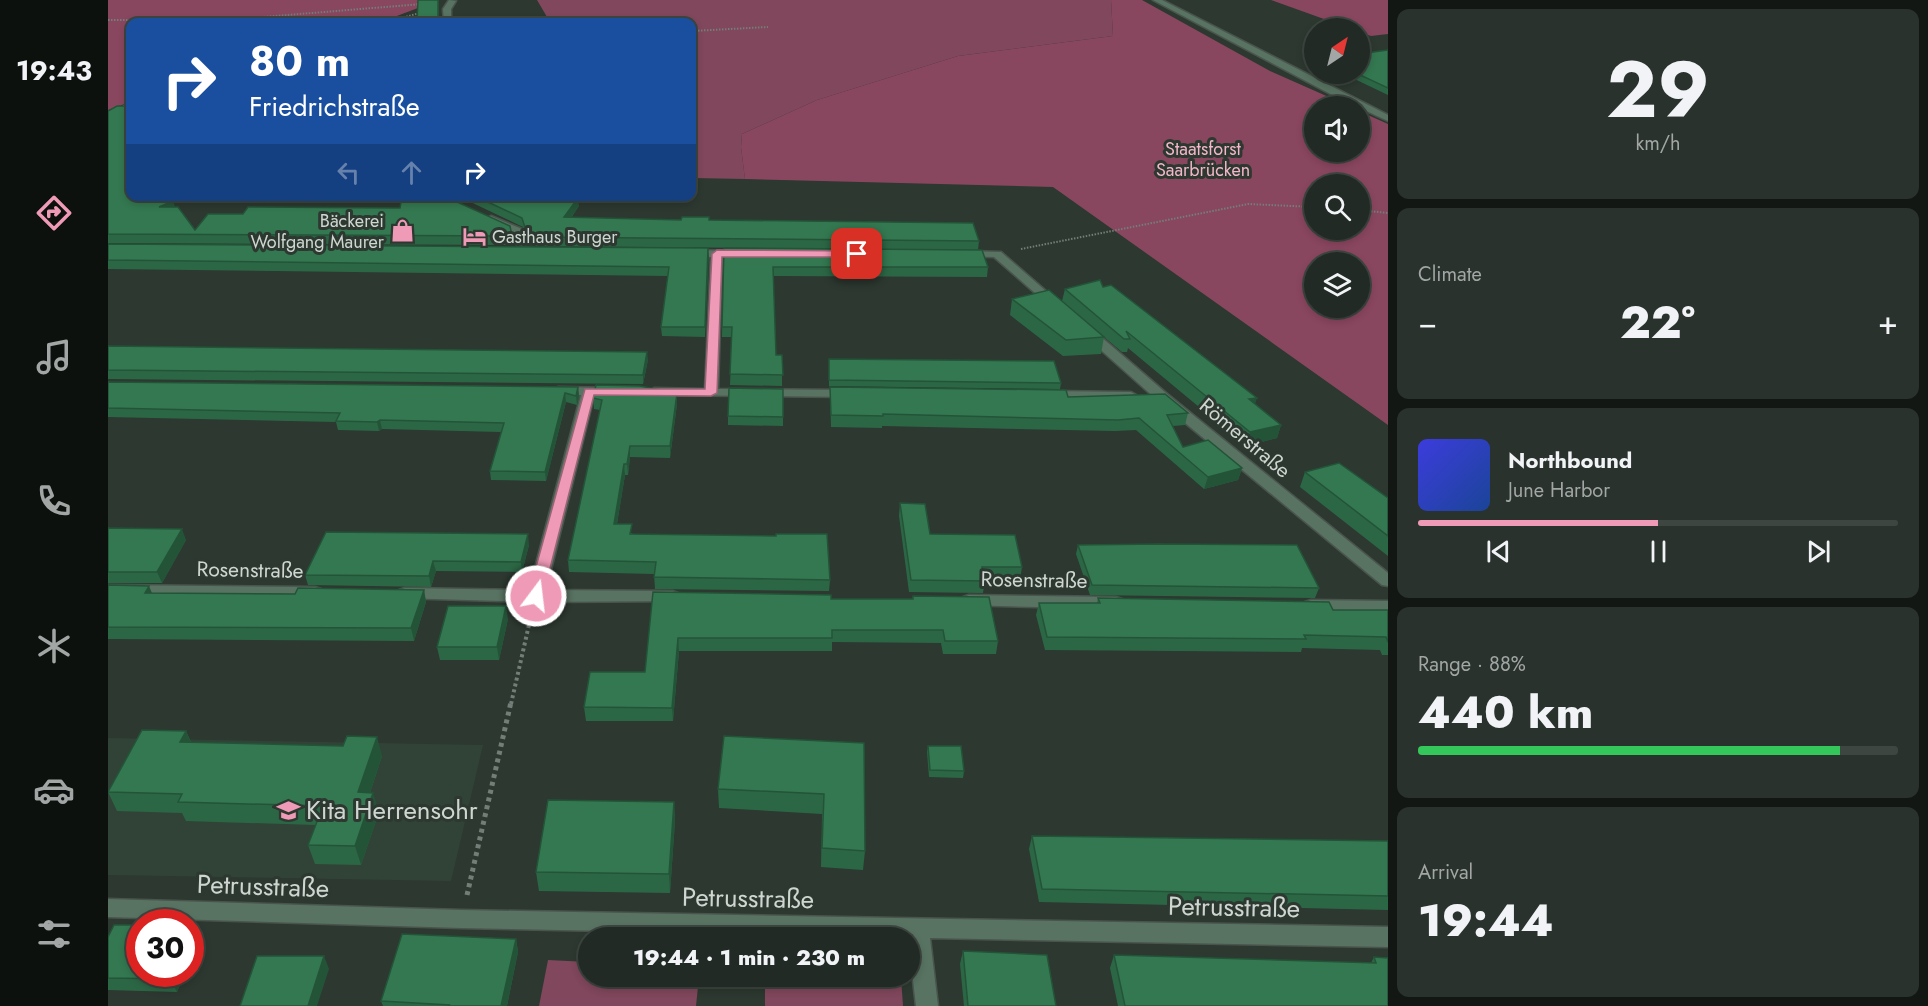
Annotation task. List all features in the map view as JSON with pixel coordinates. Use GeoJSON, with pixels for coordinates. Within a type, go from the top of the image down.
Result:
{"type":"FeatureCollection","features":[{"type":"Feature","properties":{"kind":"street"},"geometry":{"type":"LineString","coordinates":[[1157,0],[1388,118]]}},
{"type":"Feature","properties":{"kind":"street"},"geometry":{"type":"LineString","coordinates":[[447,18],[447,9],[452,1]]}},
{"type":"Feature","properties":{"kind":"street"},"geometry":{"type":"LineString","coordinates":[[478,213],[518,231],[522,249]]}},
{"type":"Feature","properties":{"kind":"street"},"geometry":{"type":"LineString","coordinates":[[671,252],[752,254]]}},
{"type":"Feature","properties":{"kind":"street"},"geometry":{"type":"LineString","coordinates":[[711,393],[717,254]]}},
{"type":"Feature","properties":{"kind":"street"},"geometry":{"type":"LineString","coordinates":[[950,254],[997,254]]}},
{"type":"Feature","properties":{"kind":"street","name":"Römerstraße"},"geometry":{"type":"LineString","coordinates":[[997,254],[1161,396],[1388,581]]}},
{"type":"Feature","properties":{"kind":"street"},"geometry":{"type":"LineString","coordinates":[[542,391],[865,394]]}},
{"type":"Feature","properties":{"kind":"street"},"geometry":{"type":"LineString","coordinates":[[536,596],[589,391]]}},
{"type":"Feature","properties":{"kind":"street"},"geometry":{"type":"LineString","coordinates":[[1031,395],[1161,396]]}},
{"type":"Feature","properties":{"kind":"street","name":"Rosenstraße"},"geometry":{"type":"LineString","coordinates":[[108,590],[334,593]]}},
{"type":"Feature","properties":{"kind":"street"},"geometry":{"type":"LineString","coordinates":[[393,594],[690,598]]}},
{"type":"Feature","properties":{"kind":"street","name":"Rosenstraße"},"geometry":{"type":"LineString","coordinates":[[950,601],[1128,603]]}},
{"type":"Feature","properties":{"kind":"street"},"geometry":{"type":"LineString","coordinates":[[1293,606],[1388,607]]}},
{"type":"Feature","properties":{"kind":"street","name":"Petrusstraße"},"geometry":{"type":"LineString","coordinates":[[108,908],[461,919],[867,927]]}},
{"type":"Feature","properties":{"kind":"street","name":"Petrusstraße"},"geometry":{"type":"LineString","coordinates":[[920,928],[1388,937]]}},
{"type":"Feature","properties":{"kind":"street"},"geometry":{"type":"LineString","coordinates":[[920,945],[927,1006]]}},
{"type":"Feature","properties":{"kind":"path"},"geometry":{"type":"LineString","coordinates":[[248,18],[452,1]]}},
{"type":"Feature","properties":{"kind":"path"},"geometry":{"type":"LineString","coordinates":[[401,18],[426,11],[447,9]]}},
{"type":"Feature","properties":{"kind":"path"},"geometry":{"type":"LineString","coordinates":[[108,20],[126,21]]}},
{"type":"Feature","properties":{"kind":"path"},"geometry":{"type":"LineString","coordinates":[[696,31],[768,27]]}},
{"type":"Feature","properties":{"kind":"path"},"geometry":{"type":"LineString","coordinates":[[120,107],[126,105]]}},
{"type":"Feature","properties":{"kind":"path"},"geometry":{"type":"LineString","coordinates":[[997,254],[1099,231],[1175,217],[1200,215],[1248,204],[1304,207]]}},
{"type":"Feature","properties":{"kind":"path"},"geometry":{"type":"LineString","coordinates":[[1370,211],[1388,213]]}},
{"type":"Feature","properties":{"kind":"path"},"geometry":{"type":"LineString","coordinates":[[461,919],[536,596]]}},
{"type":"Feature","properties":{"kind":"shaded area"},"geometry":{"type":"Polygon","coordinates":[[[537,0],[1111,0],[1113,36],[958,56],[817,100],[742,134],[741,147],[745,179],[696,178],[696,18],[548,18],[537,0]]]}},
{"type":"Feature","properties":{"kind":"shaded area","name":"Kita Herrensohr"},"geometry":{"type":"Polygon","coordinates":[[[108,738],[483,745],[451,881],[108,875],[108,738]]]}},
{"type":"Feature","properties":{"kind":"shaded area"},"geometry":{"type":"Polygon","coordinates":[[[548,960],[578,962],[578,987],[698,987],[696,1006],[539,1006],[548,960]]]}},
{"type":"Feature","properties":{"kind":"shaded area"},"geometry":{"type":"Polygon","coordinates":[[[765,987],[902,987],[903,1006],[765,1006],[765,987]]]}},
{"type":"Feature","properties":{"kind":"green space"},"geometry":{"type":"Polygon","coordinates":[[[108,0],[439,0],[392,18],[126,18],[126,103],[108,110],[108,0]]]}},
{"type":"Feature","properties":{"kind":"green space","name":"Staatsforst Saarbrücken"},"geometry":{"type":"Polygon","coordinates":[[[1111,0],[1142,0],[1270,71],[1326,96],[1304,96],[1304,162],[1370,162],[1370,116],[1388,124],[1388,425],[1053,187],[745,179],[741,147],[742,134],[817,100],[958,56],[1113,36],[1111,0]]]}},
{"type":"Feature","properties":{"kind":"green space"},"geometry":{"type":"Polygon","coordinates":[[[1271,0],[1388,0],[1388,34],[1370,36],[1370,18],[1321,18],[1271,0]]]}},
{"type":"Feature","properties":{"kind":"building"},"geometry":{"type":"Polygon","coordinates":[[[418,0],[438,0],[438,18],[417,18],[418,0]]]}},
{"type":"Feature","properties":{"kind":"building"},"geometry":{"type":"Polygon","coordinates":[[[1388,50],[1388,88],[1370,80],[1370,52],[1388,50]]]}},
{"type":"Feature","properties":{"kind":"building"},"geometry":{"type":"Polygon","coordinates":[[[117,106],[126,106],[126,201],[173,201],[159,207],[178,207],[195,230],[208,214],[243,214],[248,207],[400,208],[401,201],[455,201],[510,226],[512,236],[108,234],[108,111],[117,106]]]}},
{"type":"Feature","properties":{"kind":"building"},"geometry":{"type":"Polygon","coordinates":[[[486,201],[576,201],[564,217],[681,220],[682,217],[709,217],[709,220],[973,223],[979,241],[528,237],[522,218],[486,201]]]}},
{"type":"Feature","properties":{"kind":"building"},"geometry":{"type":"Polygon","coordinates":[[[108,244],[708,248],[705,327],[661,327],[669,267],[108,260],[108,244]]]}},
{"type":"Feature","properties":{"kind":"building"},"geometry":{"type":"Polygon","coordinates":[[[724,248],[982,250],[988,267],[773,267],[776,355],[782,355],[783,375],[730,374],[732,327],[722,327],[724,248]]]}},
{"type":"Feature","properties":{"kind":"building"},"geometry":{"type":"Polygon","coordinates":[[[1100,280],[1103,287],[1111,285],[1257,398],[1249,399],[1281,425],[1250,432],[1126,331],[1130,339],[1124,339],[1065,289],[1100,280]]]}},
{"type":"Feature","properties":{"kind":"building"},"geometry":{"type":"Polygon","coordinates":[[[1049,290],[1104,337],[1066,340],[1012,299],[1049,290]]]}},
{"type":"Feature","properties":{"kind":"building"},"geometry":{"type":"Polygon","coordinates":[[[108,346],[647,352],[643,375],[108,370],[108,346]]]}},
{"type":"Feature","properties":{"kind":"building"},"geometry":{"type":"Polygon","coordinates":[[[829,359],[1054,361],[1061,383],[829,380],[829,359]]]}},
{"type":"Feature","properties":{"kind":"building"},"geometry":{"type":"Polygon","coordinates":[[[108,382],[578,387],[576,396],[565,393],[545,472],[490,471],[504,423],[336,421],[340,413],[108,408],[108,382]]]}},
{"type":"Feature","properties":{"kind":"building"},"geometry":{"type":"Polygon","coordinates":[[[596,385],[640,386],[677,393],[670,446],[630,446],[627,464],[624,464],[614,524],[632,524],[630,534],[776,536],[776,534],[827,534],[830,580],[654,577],[656,562],[568,560],[602,400],[593,398],[596,385]]]}},
{"type":"Feature","properties":{"kind":"building"},"geometry":{"type":"Polygon","coordinates":[[[830,387],[1066,390],[1068,397],[1165,394],[1188,413],[1167,415],[1183,447],[1208,440],[1242,468],[1208,477],[1139,418],[1118,420],[883,414],[883,416],[831,415],[830,387]]]}},
{"type":"Feature","properties":{"kind":"building"},"geometry":{"type":"Polygon","coordinates":[[[729,388],[783,389],[783,417],[728,416],[729,388]]]}},
{"type":"Feature","properties":{"kind":"building"},"geometry":{"type":"Polygon","coordinates":[[[1339,463],[1388,498],[1388,536],[1305,472],[1339,463]]]}},
{"type":"Feature","properties":{"kind":"building"},"geometry":{"type":"Polygon","coordinates":[[[900,503],[925,504],[930,534],[1015,535],[1022,567],[982,567],[985,581],[911,580],[900,503]]]}},
{"type":"Feature","properties":{"kind":"building"},"geometry":{"type":"Polygon","coordinates":[[[108,528],[182,529],[157,572],[108,572],[108,528]]]}},
{"type":"Feature","properties":{"kind":"building"},"geometry":{"type":"Polygon","coordinates":[[[326,532],[528,534],[521,562],[433,561],[429,576],[305,575],[326,532]]]}},
{"type":"Feature","properties":{"kind":"building"},"geometry":{"type":"Polygon","coordinates":[[[1078,545],[1297,545],[1319,588],[1092,585],[1078,545]]]}},
{"type":"Feature","properties":{"kind":"building"},"geometry":{"type":"Polygon","coordinates":[[[108,585],[149,586],[145,593],[295,594],[298,588],[424,590],[411,628],[108,627],[108,585]]]}},
{"type":"Feature","properties":{"kind":"building"},"geometry":{"type":"Polygon","coordinates":[[[653,592],[831,595],[831,599],[913,599],[913,596],[989,597],[998,641],[945,641],[943,630],[832,630],[832,638],[678,638],[672,708],[584,707],[590,672],[645,672],[653,592]]]}},
{"type":"Feature","properties":{"kind":"building"},"geometry":{"type":"Polygon","coordinates":[[[1098,598],[1329,602],[1333,610],[1388,610],[1388,642],[1386,637],[1304,635],[1306,639],[1047,637],[1039,603],[1100,603],[1098,598]]]}},
{"type":"Feature","properties":{"kind":"building"},"geometry":{"type":"Polygon","coordinates":[[[448,606],[506,606],[497,647],[437,647],[448,606]]]}},
{"type":"Feature","properties":{"kind":"building"},"geometry":{"type":"Polygon","coordinates":[[[142,730],[186,731],[180,742],[343,746],[347,736],[377,737],[358,792],[373,793],[355,846],[308,845],[323,806],[178,802],[182,794],[108,792],[142,730]]]}},
{"type":"Feature","properties":{"kind":"building"},"geometry":{"type":"Polygon","coordinates":[[[724,736],[864,743],[865,851],[822,848],[824,794],[718,789],[724,736]]]}},
{"type":"Feature","properties":{"kind":"building"},"geometry":{"type":"Polygon","coordinates":[[[928,746],[961,746],[964,771],[930,770],[928,746]]]}},
{"type":"Feature","properties":{"kind":"building"},"geometry":{"type":"Polygon","coordinates":[[[548,800],[674,802],[669,874],[536,872],[548,800]]]}},
{"type":"Feature","properties":{"kind":"building"},"geometry":{"type":"Polygon","coordinates":[[[1032,836],[1388,841],[1388,896],[1042,889],[1032,836]]]}},
{"type":"Feature","properties":{"kind":"building"},"geometry":{"type":"Polygon","coordinates":[[[114,925],[126,925],[126,978],[108,978],[108,937],[114,925]]]}},
{"type":"Feature","properties":{"kind":"building"},"geometry":{"type":"Polygon","coordinates":[[[402,934],[516,939],[501,1006],[448,1006],[381,1001],[402,934]]]}},
{"type":"Feature","properties":{"kind":"building"},"geometry":{"type":"Polygon","coordinates":[[[963,951],[1047,955],[1056,1006],[968,1006],[963,951]]]}},
{"type":"Feature","properties":{"kind":"building"},"geometry":{"type":"Polygon","coordinates":[[[1114,955],[1376,963],[1374,957],[1388,958],[1388,1006],[1125,1006],[1114,955]]]}},
{"type":"Feature","properties":{"kind":"building"},"geometry":{"type":"Polygon","coordinates":[[[257,956],[324,956],[308,1006],[240,1006],[257,956]]]}},
{"type":"Feature","properties":{"kind":"place","name":"Bäckerei Wolfgang Maurer"},"geometry":{"type":"Point","coordinates":[402,231]}},
{"type":"Feature","properties":{"kind":"place","name":"Gasthaus Burger"},"geometry":{"type":"Point","coordinates":[474,237]}},
{"type":"Feature","properties":{"kind":"place","name":"Kita Herrensohr"},"geometry":{"type":"Point","coordinates":[288,810]}},
{"type":"Feature","properties":{"kind":"route"},"geometry":{"type":"LineString","coordinates":[[536,596],[589,391],[711,393],[717,254],[857,254]]}}]}
